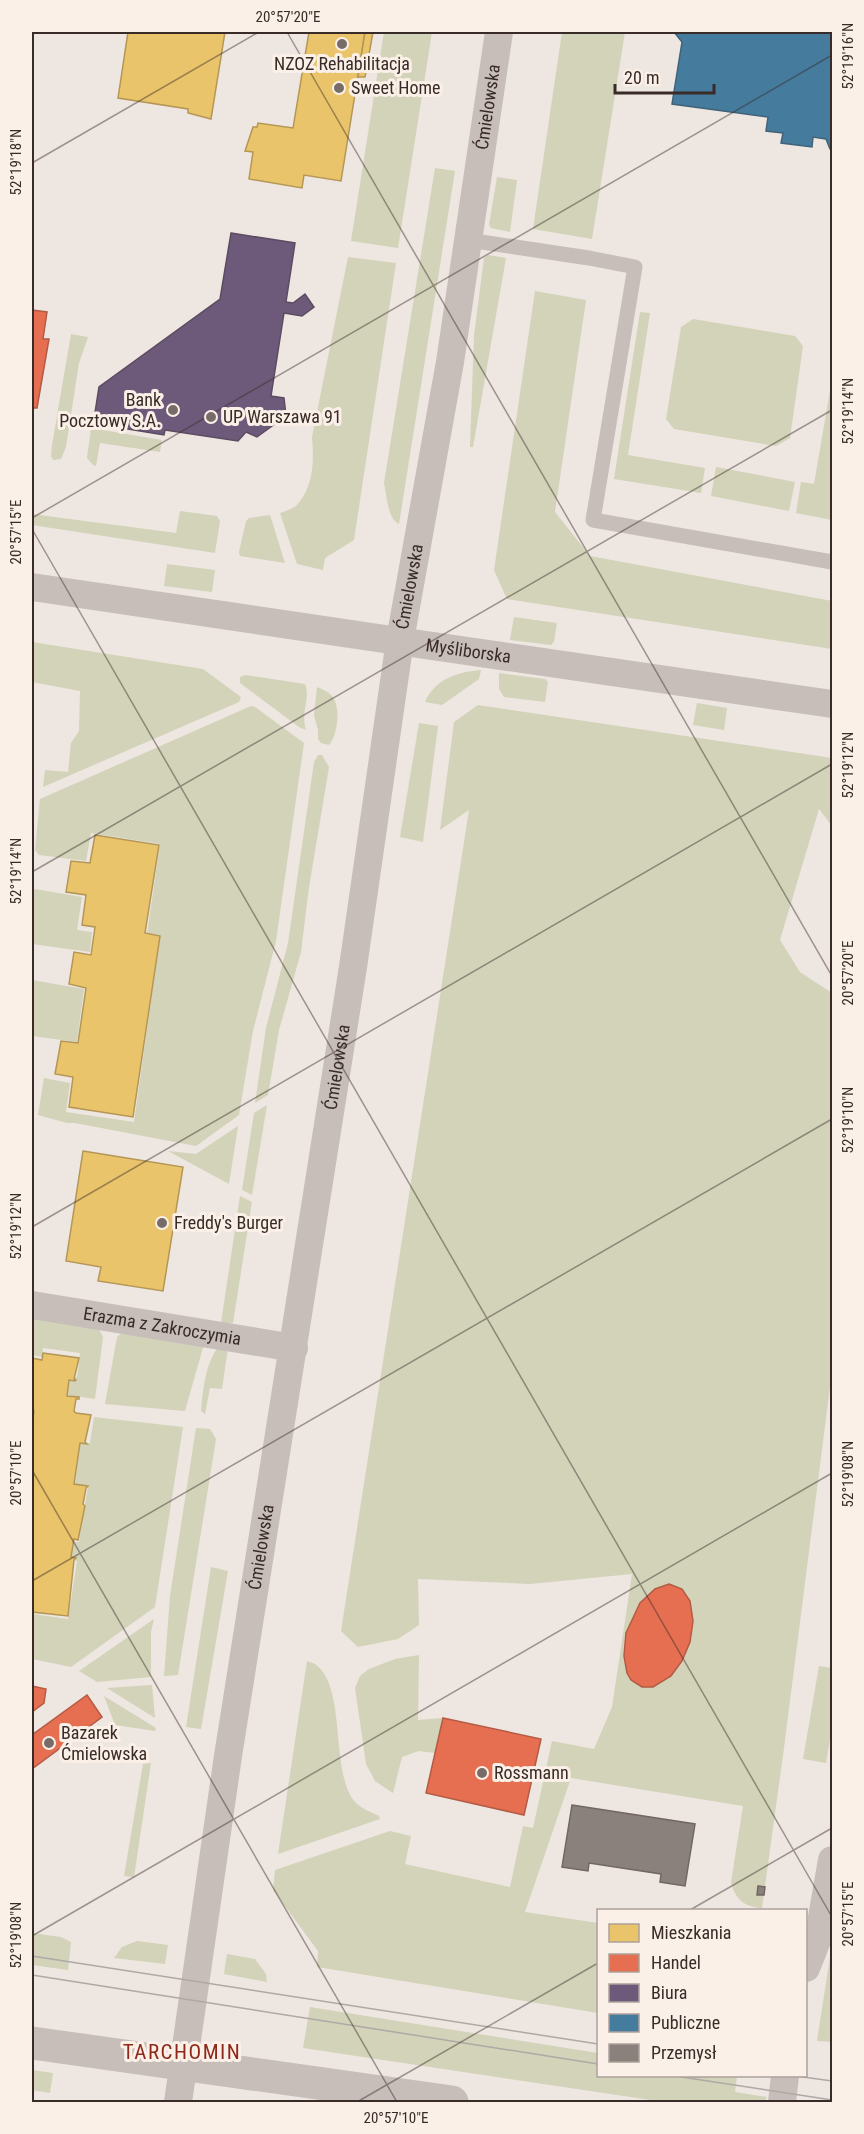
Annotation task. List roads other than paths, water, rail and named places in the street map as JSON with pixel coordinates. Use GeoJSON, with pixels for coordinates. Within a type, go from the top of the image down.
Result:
{"type":"FeatureCollection","features":[{"type":"Feature","properties":{"kind":"street","name":"Ćmielowska"},"geometry":{"type":"LineString","coordinates":[[178,2103],[228,1756],[353,967],[400,640],[444,396],[499,32]]}},
{"type":"Feature","properties":{"kind":"street","name":"Myśliborska"},"geometry":{"type":"LineString","coordinates":[[32,587],[321,632],[400,640],[832,704]]}},
{"type":"Feature","properties":{"kind":"street","name":"Erazma z Zakroczymia"},"geometry":{"type":"LineString","coordinates":[[32,1305],[294,1347]]}},
{"type":"Feature","properties":{"kind":"street"},"geometry":{"type":"LineString","coordinates":[[807,1965],[819,1935],[832,1860]]}},
{"type":"Feature","properties":{"kind":"street"},"geometry":{"type":"LineString","coordinates":[[32,2043],[452,2103]]}},
{"type":"Feature","properties":{"kind":"street"},"geometry":{"type":"LineString","coordinates":[[782,2103],[785,2077]]}},
{"type":"Feature","properties":{"kind":"lane"},"geometry":{"type":"LineString","coordinates":[[468,240],[635,267],[593,520],[832,562]]}},
{"type":"Feature","properties":{"kind":"tram line"},"geometry":{"type":"LineString","coordinates":[[32,1956],[597,2044]]}},
{"type":"Feature","properties":{"kind":"tram line"},"geometry":{"type":"LineString","coordinates":[[32,1975],[597,2064]]}},
{"type":"Feature","properties":{"kind":"tram line"},"geometry":{"type":"LineString","coordinates":[[682,2077],[832,2100]]}},
{"type":"Feature","properties":{"kind":"tram line"},"geometry":{"type":"LineString","coordinates":[[803,2077],[832,2081]]}},
{"type":"Feature","properties":{"kind":"place","name":"NZOZ Rehabilitacja"},"geometry":{"type":"Point","coordinates":[342,44]}},
{"type":"Feature","properties":{"kind":"place","name":"Sweet Home"},"geometry":{"type":"Point","coordinates":[339,88]}},
{"type":"Feature","properties":{"kind":"place","name":"Bank Pocztowy S.A."},"geometry":{"type":"Point","coordinates":[173,410]}},
{"type":"Feature","properties":{"kind":"place","name":"UP Warszawa 91"},"geometry":{"type":"Point","coordinates":[211,417]}},
{"type":"Feature","properties":{"kind":"place","name":"Freddy's Burger"},"geometry":{"type":"Point","coordinates":[162,1223]}},
{"type":"Feature","properties":{"kind":"place","name":"Bazarek Ćmielowska"},"geometry":{"type":"Point","coordinates":[49,1743]}},
{"type":"Feature","properties":{"kind":"place","name":"Rossmann"},"geometry":{"type":"Point","coordinates":[482,1773]}},
{"type":"Feature","properties":{"kind":"district","name":"TARCHOMIN"},"geometry":{"type":"Point","coordinates":[182,2052]}}]}
